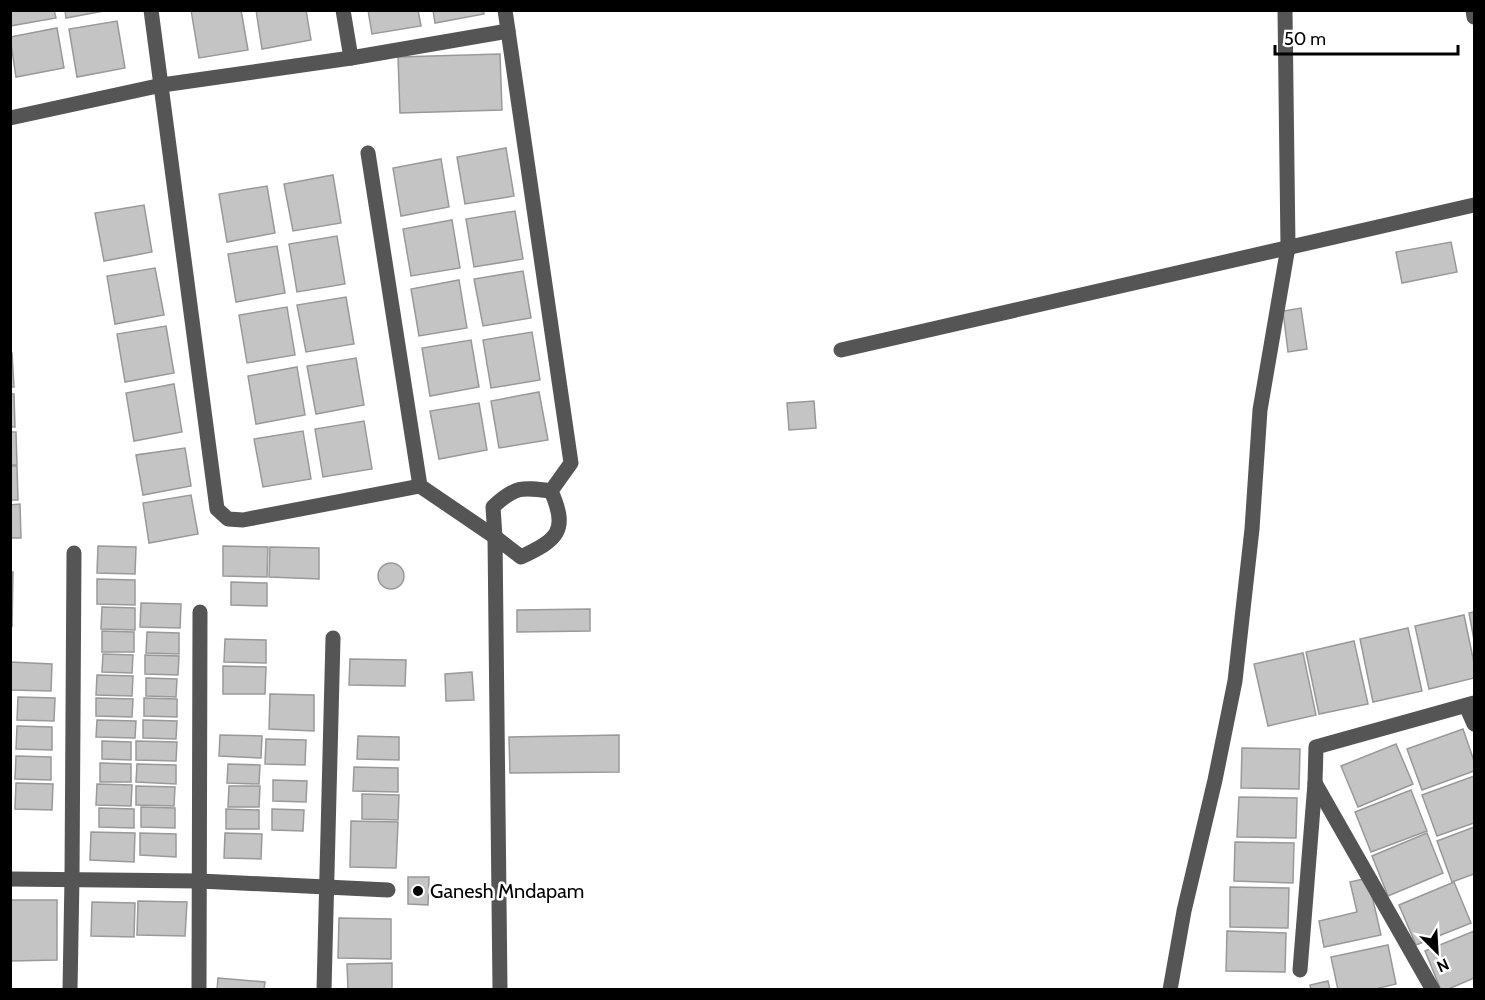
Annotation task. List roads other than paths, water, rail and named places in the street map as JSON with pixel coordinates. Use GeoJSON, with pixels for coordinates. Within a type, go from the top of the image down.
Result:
{"type":"FeatureCollection","features":[{"type":"Feature","properties":{"kind":"street"},"geometry":{"type":"LineString","coordinates":[[151,10],[217,508],[228,519],[243,520],[420,486],[495,537],[520,557],[545,546],[559,530],[560,511],[551,491]]}},
{"type":"Feature","properties":{"kind":"street"},"geometry":{"type":"LineString","coordinates":[[343,10],[351,57]]}},
{"type":"Feature","properties":{"kind":"street"},"geometry":{"type":"LineString","coordinates":[[505,10],[571,463],[551,491]]}},
{"type":"Feature","properties":{"kind":"street"},"geometry":{"type":"LineString","coordinates":[[1170,990],[1184,910],[1215,780],[1234,681],[1252,529],[1260,410],[1288,247],[1284,10]]}},
{"type":"Feature","properties":{"kind":"street"},"geometry":{"type":"LineString","coordinates":[[1473,10],[1474,16]]}},
{"type":"Feature","properties":{"kind":"street"},"geometry":{"type":"LineString","coordinates":[[10,118],[162,86],[508,31]]}},
{"type":"Feature","properties":{"kind":"street"},"geometry":{"type":"LineString","coordinates":[[368,153],[420,486]]}},
{"type":"Feature","properties":{"kind":"street"},"geometry":{"type":"LineString","coordinates":[[841,350],[1474,205]]}},
{"type":"Feature","properties":{"kind":"street"},"geometry":{"type":"LineString","coordinates":[[500,990],[493,507],[507,494],[525,488],[551,491]]}},
{"type":"Feature","properties":{"kind":"street"},"geometry":{"type":"LineString","coordinates":[[70,990],[74,553]]}},
{"type":"Feature","properties":{"kind":"street"},"geometry":{"type":"LineString","coordinates":[[199,990],[200,612]]}},
{"type":"Feature","properties":{"kind":"street"},"geometry":{"type":"LineString","coordinates":[[324,990],[333,638]]}},
{"type":"Feature","properties":{"kind":"street"},"geometry":{"type":"LineString","coordinates":[[1300,970],[1316,783],[1316,747],[1470,705],[1474,724]]}},
{"type":"Feature","properties":{"kind":"street"},"geometry":{"type":"LineString","coordinates":[[1316,783],[1433,990]]}},
{"type":"Feature","properties":{"kind":"street"},"geometry":{"type":"LineString","coordinates":[[10,879],[200,881],[388,890]]}},
{"type":"Feature","properties":{"kind":"place","name":"Ganesh Mndapam"},"geometry":{"type":"Point","coordinates":[418,891]}}]}
